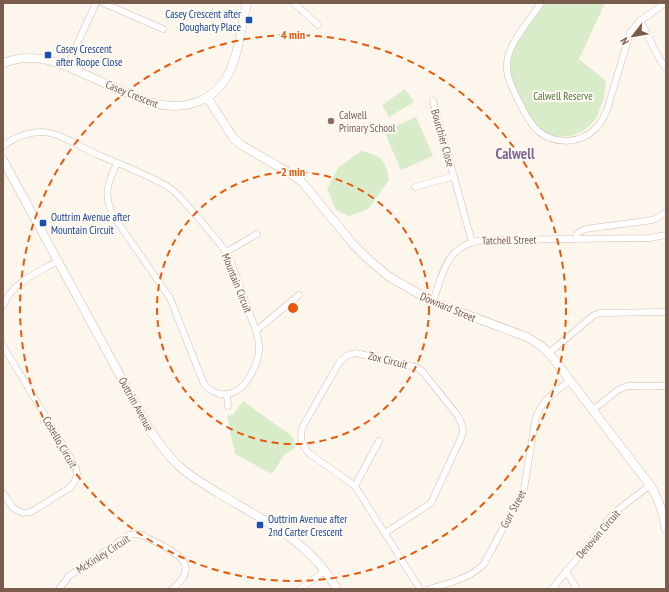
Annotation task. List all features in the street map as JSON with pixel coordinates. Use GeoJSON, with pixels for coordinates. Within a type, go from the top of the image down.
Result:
{"type":"FeatureCollection","features":[{"type":"Feature","properties":{"kind":"street"},"geometry":{"type":"LineString","coordinates":[[67,66],[96,3]]}},
{"type":"Feature","properties":{"kind":"street"},"geometry":{"type":"LineString","coordinates":[[103,3],[164,29]]}},
{"type":"Feature","properties":{"kind":"street","name":"Casey Crescent"},"geometry":{"type":"LineString","coordinates":[[3,62],[16,59],[36,58],[49,60],[67,66],[158,105],[171,107],[183,106],[195,103],[207,97],[223,82],[230,70],[235,55],[247,3]]}},
{"type":"Feature","properties":{"kind":"street"},"geometry":{"type":"LineString","coordinates":[[294,3],[318,25]]}},
{"type":"Feature","properties":{"kind":"street"},"geometry":{"type":"LineString","coordinates":[[541,3],[511,48],[507,62],[507,73],[509,83],[531,123],[544,135],[552,139],[563,141],[584,137],[596,128],[603,120],[627,37],[640,21],[665,3]]}},
{"type":"Feature","properties":{"kind":"street"},"geometry":{"type":"LineString","coordinates":[[640,21],[646,30],[660,61],[666,68]]}},
{"type":"Feature","properties":{"kind":"street","name":"Downard Street"},"geometry":{"type":"LineString","coordinates":[[207,97],[234,139],[302,182],[345,235],[368,259],[394,280],[433,302],[527,337],[550,353],[650,484],[658,497],[663,510],[666,529]]}},
{"type":"Feature","properties":{"kind":"street","name":"Bourchier Close"},"geometry":{"type":"LineString","coordinates":[[433,100],[472,242]]}},
{"type":"Feature","properties":{"kind":"street","name":"Mountain Circuit"},"geometry":{"type":"LineString","coordinates":[[3,146],[21,135],[43,132],[60,137],[172,189],[180,197],[226,252],[233,267],[260,345],[257,363],[244,385],[235,392],[227,394]]}},
{"type":"Feature","properties":{"kind":"street","name":"Outtrim Avenue"},"geometry":{"type":"LineString","coordinates":[[3,160],[146,423],[165,452],[194,478],[291,537],[306,549],[325,570],[337,589]]}},
{"type":"Feature","properties":{"kind":"street"},"geometry":{"type":"LineString","coordinates":[[116,163],[108,185],[107,199],[114,218],[170,298],[204,384],[216,393],[227,394],[228,406]]}},
{"type":"Feature","properties":{"kind":"street","name":"Bourchier Close"},"geometry":{"type":"LineString","coordinates":[[415,187],[454,176]]}},
{"type":"Feature","properties":{"kind":"street"},"geometry":{"type":"LineString","coordinates":[[574,239],[578,233],[585,229],[656,219],[666,212]]}},
{"type":"Feature","properties":{"kind":"street"},"geometry":{"type":"LineString","coordinates":[[226,252],[257,234]]}},
{"type":"Feature","properties":{"kind":"street","name":"Tatchell Street"},"geometry":{"type":"LineString","coordinates":[[433,302],[450,258],[460,248],[472,242],[482,240],[650,238],[666,235]]}},
{"type":"Feature","properties":{"kind":"street"},"geometry":{"type":"LineString","coordinates":[[3,306],[5,294],[23,280],[58,261]]}},
{"type":"Feature","properties":{"kind":"street"},"geometry":{"type":"LineString","coordinates":[[256,331],[299,295]]}},
{"type":"Feature","properties":{"kind":"street"},"geometry":{"type":"LineString","coordinates":[[550,353],[594,315],[600,313],[666,312]]}},
{"type":"Feature","properties":{"kind":"street","name":"Costello Circuit"},"geometry":{"type":"LineString","coordinates":[[3,346],[75,465],[77,473],[76,479],[71,487],[31,512],[23,513],[13,508],[3,493]]}},
{"type":"Feature","properties":{"kind":"street","name":"Zox Circuit"},"geometry":{"type":"LineString","coordinates":[[385,533],[431,503],[463,431],[462,425],[458,416],[424,373],[416,367],[363,353],[349,354],[339,363],[303,426],[300,439],[304,449],[355,486],[420,589]]}},
{"type":"Feature","properties":{"kind":"street","name":"Gurr Street"},"geometry":{"type":"LineString","coordinates":[[429,589],[469,576],[484,564],[524,489],[537,412],[546,399],[570,380]]}},
{"type":"Feature","properties":{"kind":"street"},"geometry":{"type":"LineString","coordinates":[[593,410],[618,390],[627,386],[666,386]]}},
{"type":"Feature","properties":{"kind":"street"},"geometry":{"type":"LineString","coordinates":[[355,486],[379,441]]}},
{"type":"Feature","properties":{"kind":"street","name":"Denovan Circuit"},"geometry":{"type":"LineString","coordinates":[[552,589],[614,513],[650,484]]}},
{"type":"Feature","properties":{"kind":"street","name":"McKinley Circuit"},"geometry":{"type":"LineString","coordinates":[[59,589],[69,576],[129,535],[137,534],[142,535],[178,555],[185,563],[185,576],[182,581],[172,589]]}},
{"type":"Feature","properties":{"kind":"street"},"geometry":{"type":"LineString","coordinates":[[300,589],[325,570]]}},
{"type":"Feature","properties":{"kind":"street"},"geometry":{"type":"LineString","coordinates":[[566,571],[577,589]]}},
{"type":"Feature","properties":{"kind":"green space","name":"Calwell Reserve"},"geometry":{"type":"Polygon","coordinates":[[[543,3],[605,3],[579,59],[606,81],[604,98],[596,119],[585,130],[571,136],[557,137],[541,131],[531,119],[509,77],[510,55],[543,3]]]}},
{"type":"Feature","properties":{"kind":"green space"},"geometry":{"type":"Polygon","coordinates":[[[405,89],[414,102],[389,117],[382,105],[405,89]]]}},
{"type":"Feature","properties":{"kind":"green space"},"geometry":{"type":"Polygon","coordinates":[[[416,117],[433,156],[401,170],[384,131],[416,117]]]}},
{"type":"Feature","properties":{"kind":"green space"},"geometry":{"type":"Polygon","coordinates":[[[361,151],[373,154],[384,163],[389,180],[368,209],[349,216],[336,210],[327,189],[339,167],[361,151]]]}},
{"type":"Feature","properties":{"kind":"green space"},"geometry":{"type":"Polygon","coordinates":[[[243,401],[293,437],[295,448],[285,454],[272,474],[235,454],[227,416],[233,415],[243,401]]]}},
{"type":"Feature","properties":{"kind":"place","name":"Casey Crescent after Dougharty Place"},"geometry":{"type":"Point","coordinates":[249,20]}},
{"type":"Feature","properties":{"kind":"place","name":"Casey Crescent after Roope Close"},"geometry":{"type":"Point","coordinates":[48,55]}},
{"type":"Feature","properties":{"kind":"place","name":"Calwell Primary School"},"geometry":{"type":"Point","coordinates":[331,121]}},
{"type":"Feature","properties":{"kind":"place","name":"Outtrim Avenue after Mountain Circuit"},"geometry":{"type":"Point","coordinates":[43,223]}},
{"type":"Feature","properties":{"kind":"place","name":"Outtrim Avenue after 2nd Carter Crescent"},"geometry":{"type":"Point","coordinates":[260,525]}},
{"type":"Feature","properties":{"kind":"district","name":"Calwell"},"geometry":{"type":"Point","coordinates":[515,153]}}]}
